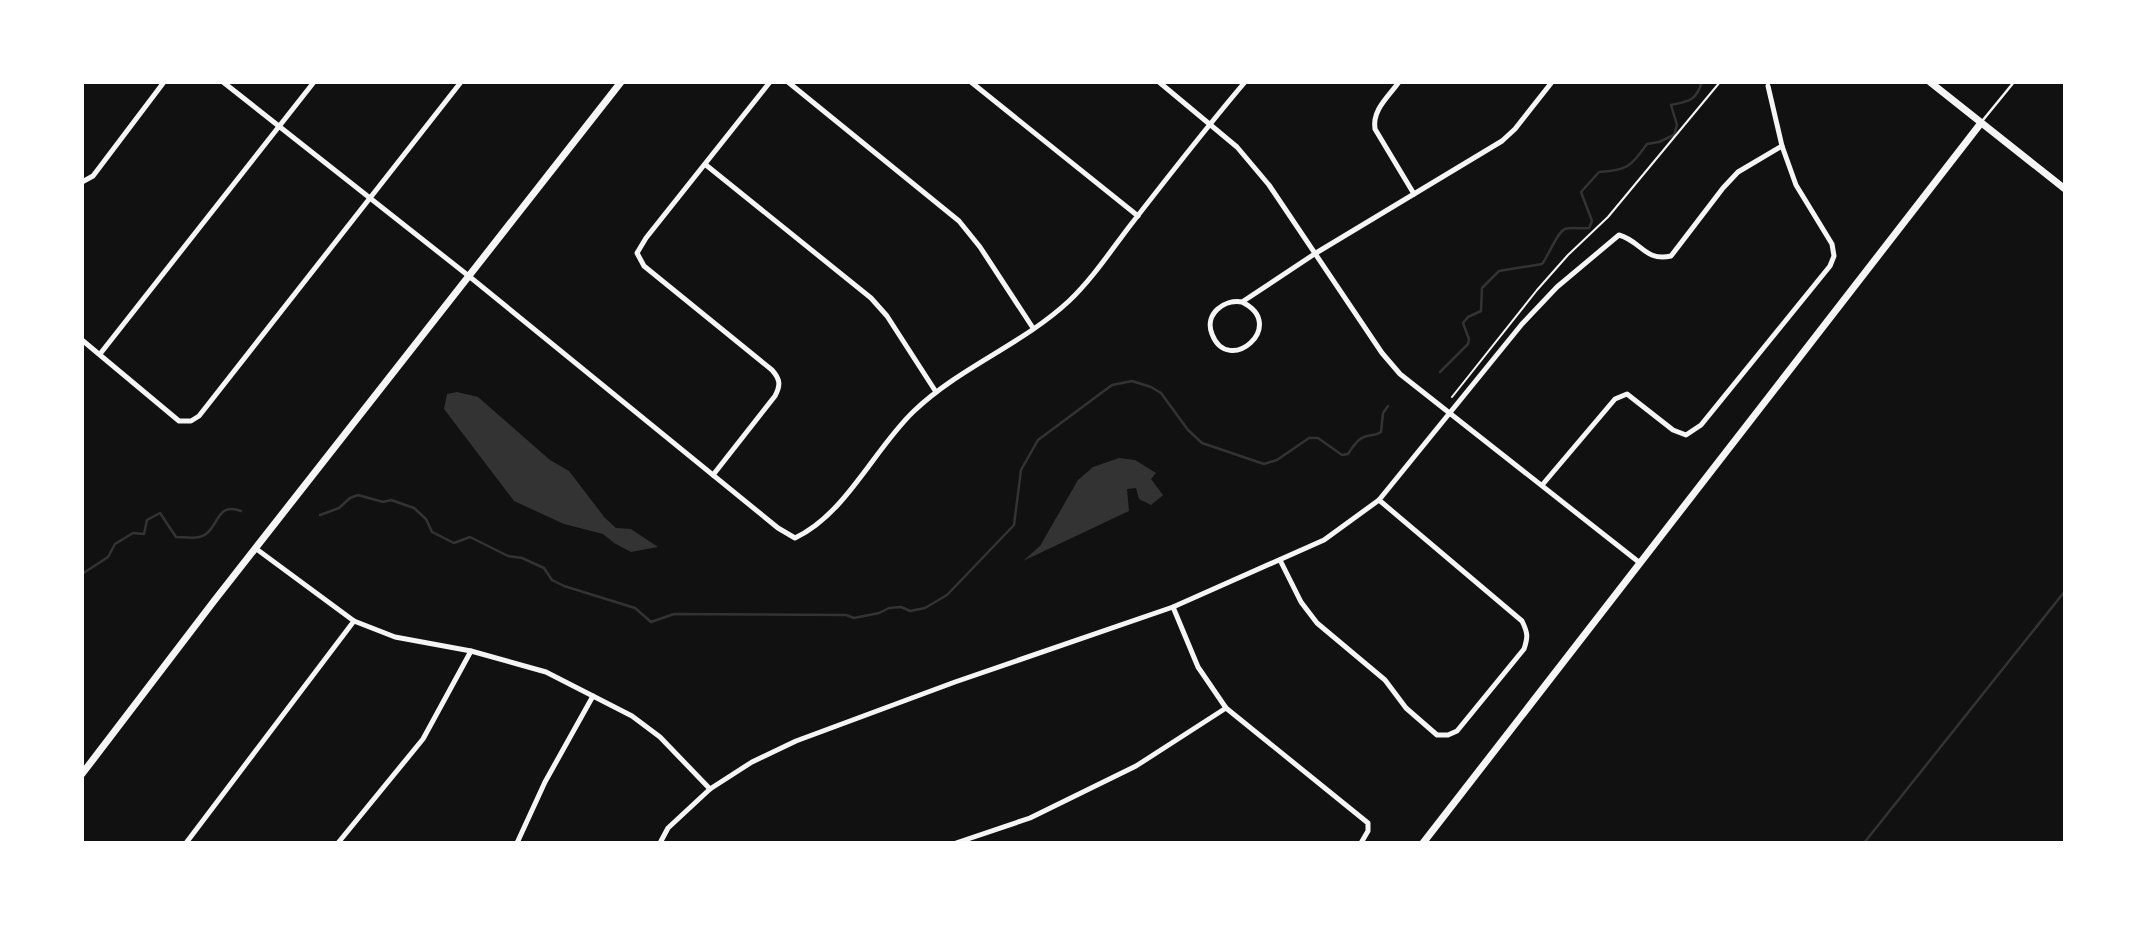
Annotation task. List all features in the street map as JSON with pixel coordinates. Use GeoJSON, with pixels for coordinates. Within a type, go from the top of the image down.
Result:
{"type":"FeatureCollection","features":[{"type":"Feature","properties":{"kind":"street"},"geometry":{"type":"LineString","coordinates":[[82,182],[93,176],[164,82]]}},
{"type":"Feature","properties":{"kind":"street"},"geometry":{"type":"LineString","coordinates":[[223,82],[470,277],[778,528],[795,538],[828,514],[913,412],[936,392],[1033,328],[1078,292],[1245,82]]}},
{"type":"Feature","properties":{"kind":"street"},"geometry":{"type":"LineString","coordinates":[[100,354],[314,82]]}},
{"type":"Feature","properties":{"kind":"street"},"geometry":{"type":"LineString","coordinates":[[82,340],[179,421],[191,421],[199,416],[461,82]]}},
{"type":"Feature","properties":{"kind":"street"},"geometry":{"type":"LineString","coordinates":[[82,774],[255,548],[621,82]]}},
{"type":"Feature","properties":{"kind":"street"},"geometry":{"type":"LineString","coordinates":[[713,475],[775,396],[779,381],[772,370],[643,266],[637,253],[646,237],[770,82]]}},
{"type":"Feature","properties":{"kind":"street"},"geometry":{"type":"LineString","coordinates":[[788,82],[959,220],[1033,328]]}},
{"type":"Feature","properties":{"kind":"street"},"geometry":{"type":"LineString","coordinates":[[971,82],[1138,216]]}},
{"type":"Feature","properties":{"kind":"street"},"geometry":{"type":"LineString","coordinates":[[1159,82],[1237,147],[1269,185],[1382,353],[1400,374],[1640,563]]}},
{"type":"Feature","properties":{"kind":"street"},"geometry":{"type":"LineString","coordinates":[[1399,82],[1378,108],[1374,120],[1375,129],[1414,194]]}},
{"type":"Feature","properties":{"kind":"street"},"geometry":{"type":"LineString","coordinates":[[1242,302],[1254,311],[1259,328],[1257,336],[1246,348],[1230,350],[1216,342],[1212,335],[1211,320],[1220,306],[1242,302],[1316,253],[1502,141],[1515,129],[1552,82]]}},
{"type":"Feature","properties":{"kind":"street"},"geometry":{"type":"LineString","coordinates":[[1930,82],[2065,189]]}},
{"type":"Feature","properties":{"kind":"street"},"geometry":{"type":"LineString","coordinates":[[1543,484],[1615,400],[1627,394],[1673,430],[1686,435],[1701,425],[1830,266],[1834,256],[1832,244],[1797,185],[1782,146],[1768,86]]}},
{"type":"Feature","properties":{"kind":"street"},"geometry":{"type":"LineString","coordinates":[[1423,843],[1981,122]]}},
{"type":"Feature","properties":{"kind":"street"},"geometry":{"type":"LineString","coordinates":[[660,843],[668,828],[710,789],[752,762],[796,741],[1173,607],[1324,540],[1379,500],[1522,324],[1556,287],[1619,235],[1626,237],[1650,256],[1671,256],[1738,172],[1782,146]]}},
{"type":"Feature","properties":{"kind":"street"},"geometry":{"type":"LineString","coordinates":[[706,165],[880,307],[923,368],[936,392]]}},
{"type":"Feature","properties":{"kind":"street"},"geometry":{"type":"LineString","coordinates":[[1280,560],[1301,602],[1317,623],[1385,680],[1406,708],[1437,734],[1457,732],[1524,649],[1527,631],[1522,621],[1379,500]]}},
{"type":"Feature","properties":{"kind":"street"},"geometry":{"type":"LineString","coordinates":[[255,548],[354,621],[395,637],[471,651],[545,672],[632,716],[660,737],[710,789]]}},
{"type":"Feature","properties":{"kind":"street"},"geometry":{"type":"LineString","coordinates":[[1173,607],[1198,667],[1226,708],[1368,823],[1368,831],[1361,843]]}},
{"type":"Feature","properties":{"kind":"street"},"geometry":{"type":"LineString","coordinates":[[187,843],[354,621]]}},
{"type":"Feature","properties":{"kind":"street"},"geometry":{"type":"LineString","coordinates":[[338,843],[423,739],[471,651]]}},
{"type":"Feature","properties":{"kind":"street"},"geometry":{"type":"LineString","coordinates":[[517,843],[545,782],[593,696]]}},
{"type":"Feature","properties":{"kind":"street"},"geometry":{"type":"LineString","coordinates":[[956,843],[1030,818],[1136,766],[1226,708]]}},
{"type":"Feature","properties":{"kind":"lane"},"geometry":{"type":"LineString","coordinates":[[1981,122],[2014,82]]}},
{"type":"Feature","properties":{"kind":"path"},"geometry":{"type":"LineString","coordinates":[[1451,412],[1452,394],[1537,290],[1568,255],[1608,217],[1720,82]]}},
{"type":"Feature","properties":{"kind":"shaded area"},"geometry":{"type":"Polygon","coordinates":[[[457,392],[478,397],[550,460],[569,471],[605,518],[616,528],[631,529],[658,547],[631,552],[603,534],[564,524],[514,501],[444,409],[447,394],[457,392]]]}},
{"type":"Feature","properties":{"kind":"shaded area"},"geometry":{"type":"Polygon","coordinates":[[[1119,458],[1135,460],[1156,473],[1151,479],[1163,495],[1151,505],[1139,499],[1136,488],[1127,489],[1129,511],[1023,561],[1040,546],[1078,480],[1093,467],[1119,458]]]}},
{"type":"Feature","properties":{"kind":"waterway"},"geometry":{"type":"LineString","coordinates":[[1440,372],[1468,344],[1469,339],[1463,323],[1468,317],[1481,311],[1482,288],[1499,271],[1542,264],[1565,229],[1589,228],[1592,221],[1581,192],[1599,172],[1628,166],[1647,144],[1674,135],[1677,125],[1671,105],[1691,99],[1702,82]]}},
{"type":"Feature","properties":{"kind":"waterway"},"geometry":{"type":"LineString","coordinates":[[320,515],[339,508],[358,495],[383,502],[391,500],[414,508],[426,519],[432,532],[454,543],[470,537],[508,556],[522,558],[544,568],[552,580],[564,586],[635,608],[651,622],[674,614],[846,615],[854,618],[889,608],[901,607],[910,611],[925,608],[947,595],[1014,525],[1021,470],[1038,440],[1112,385],[1132,381],[1151,387],[1161,393],[1188,430],[1202,443],[1264,464],[1277,460],[1309,438],[1318,438],[1342,455],[1348,454],[1361,438],[1381,432],[1383,413],[1388,406]]}},
{"type":"Feature","properties":{"kind":"waterway"},"geometry":{"type":"LineString","coordinates":[[82,574],[108,557],[115,544],[133,533],[144,534],[147,520],[160,513],[176,537],[191,538],[206,534],[223,512],[233,509],[241,511]]}},
{"type":"Feature","properties":{"kind":"waterway"},"geometry":{"type":"LineString","coordinates":[[1864,843],[2065,591]]}}]}
